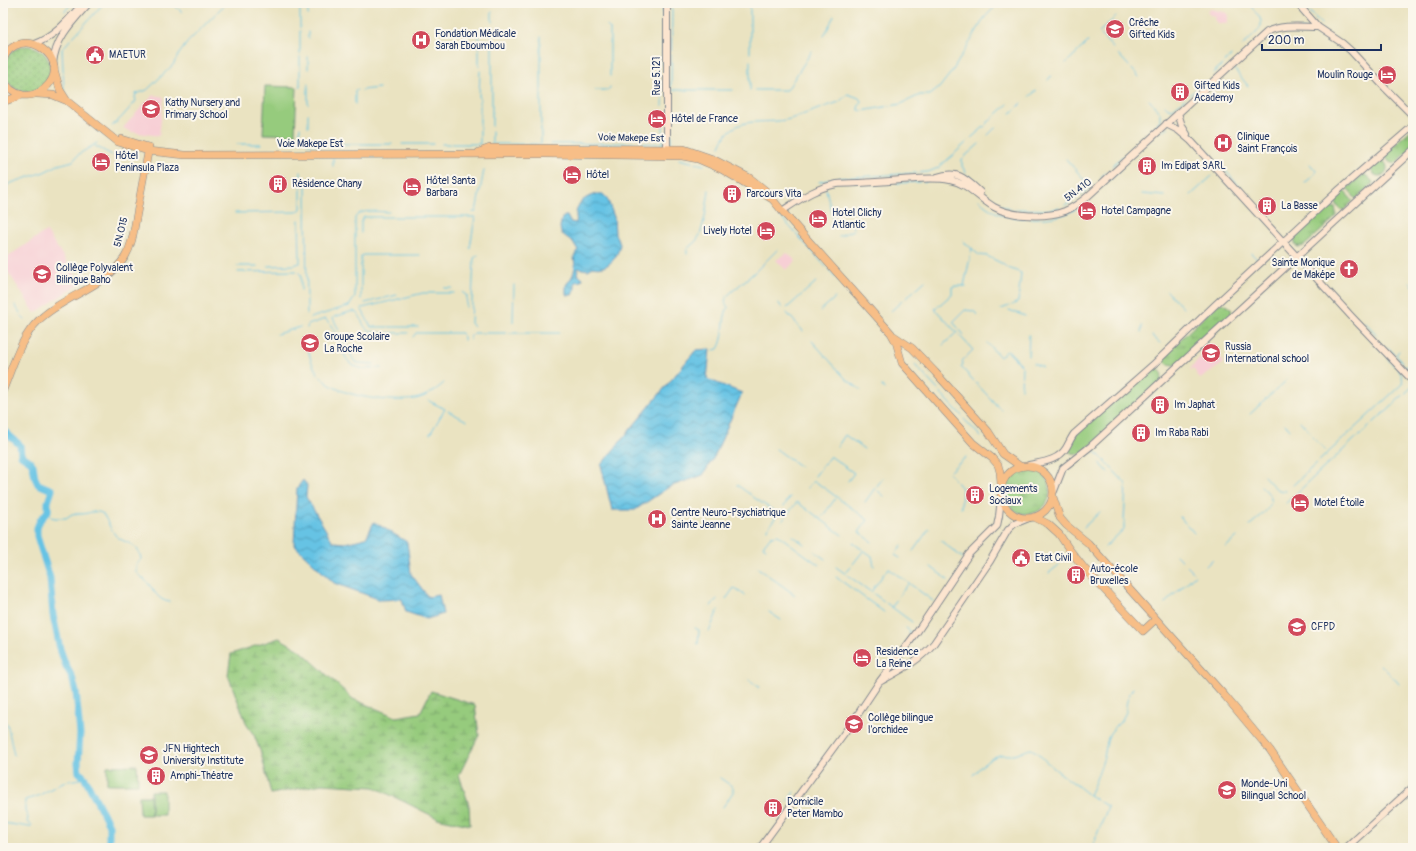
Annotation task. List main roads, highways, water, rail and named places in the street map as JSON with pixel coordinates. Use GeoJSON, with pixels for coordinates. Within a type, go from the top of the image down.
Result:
{"type":"FeatureCollection","features":[{"type":"Feature","properties":{"kind":"main road"},"geometry":{"type":"LineString","coordinates":[[3,60],[13,47],[21,44],[34,44],[57,32],[83,3]]}},
{"type":"Feature","properties":{"kind":"main road"},"geometry":{"type":"LineString","coordinates":[[32,95],[41,92],[48,86],[52,78],[57,43],[73,20],[89,3]]}},
{"type":"Feature","properties":{"kind":"main road","name":"Rue 5.121"},"geometry":{"type":"LineString","coordinates":[[667,3],[667,152]]}},
{"type":"Feature","properties":{"kind":"main road"},"geometry":{"type":"LineString","coordinates":[[1297,3],[1318,27],[1351,51],[1413,116]]}},
{"type":"Feature","properties":{"kind":"main road","name":"5N.410"},"geometry":{"type":"LineString","coordinates":[[782,211],[808,193],[837,184],[933,178],[960,183],[1000,210],[1028,215],[1055,213],[1074,207],[1108,179],[1267,32],[1280,28],[1318,27]]}},
{"type":"Feature","properties":{"kind":"main road"},"geometry":{"type":"LineString","coordinates":[[34,44],[47,51],[51,57],[60,90],[67,100]]}},
{"type":"Feature","properties":{"kind":"main road"},"geometry":{"type":"LineString","coordinates":[[3,78],[9,88],[22,95]]}},
{"type":"Feature","properties":{"kind":"main road"},"geometry":{"type":"LineString","coordinates":[[3,102],[22,95],[53,95],[67,100]]}},
{"type":"Feature","properties":{"kind":"main road"},"geometry":{"type":"LineString","coordinates":[[3,107],[14,97]]}},
{"type":"Feature","properties":{"kind":"main road","name":"Voie Makepe Est"},"geometry":{"type":"LineString","coordinates":[[67,100],[112,136],[149,149],[180,150],[192,154],[667,152],[698,159],[722,166],[772,199],[891,333]]}},
{"type":"Feature","properties":{"kind":"main road"},"geometry":{"type":"LineString","coordinates":[[1178,113],[1182,126],[1191,141]]}},
{"type":"Feature","properties":{"kind":"main road"},"geometry":{"type":"LineString","coordinates":[[1166,124],[1178,130],[1191,141],[1413,381]]}},
{"type":"Feature","properties":{"kind":"main road"},"geometry":{"type":"LineString","coordinates":[[1001,484],[1008,473],[1020,466],[1048,461],[1059,456],[1066,448],[1074,434],[1155,363],[1283,242],[1413,126]]}},
{"type":"Feature","properties":{"kind":"main road","name":"5N.015"},"geometry":{"type":"LineString","coordinates":[[3,390],[20,347],[36,323],[45,314],[106,276],[115,269],[124,258],[132,239],[149,149]]}},
{"type":"Feature","properties":{"kind":"main road"},"geometry":{"type":"LineString","coordinates":[[880,681],[907,667],[925,653],[934,643],[990,561],[1008,530],[1014,524],[1032,518],[1046,510],[1059,474],[1068,463],[1091,446],[1413,150]]}},
{"type":"Feature","properties":{"kind":"main road"},"geometry":{"type":"LineString","coordinates":[[891,333],[912,348],[988,431],[1003,454],[1020,466]]}},
{"type":"Feature","properties":{"kind":"main road"},"geometry":{"type":"LineString","coordinates":[[760,848],[917,632],[970,554],[997,526],[1000,516],[1001,484],[998,465],[992,458],[973,443],[902,363],[896,342],[891,333]]}},
{"type":"Feature","properties":{"kind":"main road"},"geometry":{"type":"LineString","coordinates":[[1028,465],[1038,467],[1049,477],[1060,518],[1066,525],[1088,543],[1225,696],[1270,750],[1337,848]]}},
{"type":"Feature","properties":{"kind":"main road"},"geometry":{"type":"LineString","coordinates":[[1001,498],[1005,507],[1011,513],[1020,517],[1032,518],[1048,524],[1059,534],[1084,568],[1144,631],[1156,619]]}},
{"type":"Feature","properties":{"kind":"main road"},"geometry":{"type":"LineString","coordinates":[[1346,848],[1413,787]]}},
{"type":"Feature","properties":{"kind":"water"},"geometry":{"type":"Polygon","coordinates":[[[596,194],[603,194],[607,198],[614,217],[615,234],[620,244],[619,249],[615,258],[608,265],[598,268],[593,267],[588,270],[578,268],[577,274],[583,279],[575,282],[575,288],[572,295],[568,295],[566,294],[566,285],[574,272],[574,257],[578,250],[573,242],[561,233],[560,227],[562,218],[567,216],[570,222],[576,223],[576,214],[580,203],[586,198],[596,194]]]}},
{"type":"Feature","properties":{"kind":"water"},"geometry":{"type":"Polygon","coordinates":[[[710,349],[707,379],[742,393],[714,457],[703,475],[669,487],[635,510],[612,510],[601,465],[696,350],[710,349]]]}},
{"type":"Feature","properties":{"kind":"water"},"geometry":{"type":"Polygon","coordinates":[[[303,480],[307,485],[306,497],[333,542],[345,543],[366,538],[374,522],[407,542],[411,574],[428,597],[439,595],[443,614],[427,619],[406,612],[402,599],[381,600],[334,583],[294,545],[297,488],[303,480]]]}},
{"type":"Feature","properties":{"kind":"waterway"},"geometry":{"type":"LineString","coordinates":[[65,11],[72,3]]}},
{"type":"Feature","properties":{"kind":"waterway"},"geometry":{"type":"LineString","coordinates":[[73,37],[104,3]]}},
{"type":"Feature","properties":{"kind":"waterway"},"geometry":{"type":"LineString","coordinates":[[172,3],[182,12]]}},
{"type":"Feature","properties":{"kind":"waterway"},"geometry":{"type":"LineString","coordinates":[[112,126],[136,101],[136,94],[147,90],[173,65],[187,43],[226,3]]}},
{"type":"Feature","properties":{"kind":"waterway"},"geometry":{"type":"LineString","coordinates":[[663,3],[663,64]]}},
{"type":"Feature","properties":{"kind":"waterway"},"geometry":{"type":"LineString","coordinates":[[671,87],[672,3]]}},
{"type":"Feature","properties":{"kind":"waterway"},"geometry":{"type":"LineString","coordinates":[[750,3],[750,53]]}},
{"type":"Feature","properties":{"kind":"waterway"},"geometry":{"type":"LineString","coordinates":[[720,146],[726,135],[733,128],[741,124],[790,119],[839,102],[848,94],[859,98],[861,101],[858,108],[862,111],[901,104],[920,95],[930,95],[939,88],[953,70],[985,17],[999,3]]}},
{"type":"Feature","properties":{"kind":"waterway"},"geometry":{"type":"LineString","coordinates":[[1127,6],[1131,3]]}},
{"type":"Feature","properties":{"kind":"waterway"},"geometry":{"type":"LineString","coordinates":[[1302,3],[1321,24]]}},
{"type":"Feature","properties":{"kind":"waterway"},"geometry":{"type":"LineString","coordinates":[[300,5],[300,28]]}},
{"type":"Feature","properties":{"kind":"waterway"},"geometry":{"type":"LineString","coordinates":[[308,7],[308,15]]}},
{"type":"Feature","properties":{"kind":"waterway"},"geometry":{"type":"LineString","coordinates":[[1251,7],[1254,10]]}},
{"type":"Feature","properties":{"kind":"waterway"},"geometry":{"type":"LineString","coordinates":[[492,12],[492,22]]}},
{"type":"Feature","properties":{"kind":"waterway"},"geometry":{"type":"LineString","coordinates":[[1255,12],[1258,15]]}},
{"type":"Feature","properties":{"kind":"waterway"},"geometry":{"type":"LineString","coordinates":[[1255,34],[1261,25],[1261,20],[1258,15]]}},
{"type":"Feature","properties":{"kind":"waterway"},"geometry":{"type":"LineString","coordinates":[[824,36],[834,16]]}},
{"type":"Feature","properties":{"kind":"waterway"},"geometry":{"type":"LineString","coordinates":[[607,26],[610,29],[610,76]]}},
{"type":"Feature","properties":{"kind":"waterway"},"geometry":{"type":"LineString","coordinates":[[1099,32],[1106,26]]}},
{"type":"Feature","properties":{"kind":"waterway"},"geometry":{"type":"LineString","coordinates":[[492,27],[492,126]]}},
{"type":"Feature","properties":{"kind":"waterway"},"geometry":{"type":"LineString","coordinates":[[3,30],[9,34]]}},
{"type":"Feature","properties":{"kind":"waterway"},"geometry":{"type":"LineString","coordinates":[[479,30],[479,40]]}},
{"type":"Feature","properties":{"kind":"waterway"},"geometry":{"type":"LineString","coordinates":[[1289,30],[1306,30]]}},
{"type":"Feature","properties":{"kind":"waterway"},"geometry":{"type":"LineString","coordinates":[[300,31],[300,54]]}},
{"type":"Feature","properties":{"kind":"waterway"},"geometry":{"type":"LineString","coordinates":[[308,32],[308,38]]}},
{"type":"Feature","properties":{"kind":"waterway"},"geometry":{"type":"LineString","coordinates":[[1317,32],[1323,34]]}},
{"type":"Feature","properties":{"kind":"waterway"},"geometry":{"type":"LineString","coordinates":[[1101,35],[1113,48]]}},
{"type":"Feature","properties":{"kind":"waterway"},"geometry":{"type":"LineString","coordinates":[[1251,38],[1254,35]]}},
{"type":"Feature","properties":{"kind":"waterway"},"geometry":{"type":"LineString","coordinates":[[541,37],[541,125]]}},
{"type":"Feature","properties":{"kind":"waterway"},"geometry":{"type":"LineString","coordinates":[[1246,43],[1250,39]]}},
{"type":"Feature","properties":{"kind":"waterway"},"geometry":{"type":"LineString","coordinates":[[64,90],[62,49],[70,40]]}},
{"type":"Feature","properties":{"kind":"waterway"},"geometry":{"type":"LineString","coordinates":[[479,41],[479,66]]}},
{"type":"Feature","properties":{"kind":"waterway"},"geometry":{"type":"LineString","coordinates":[[1066,63],[1088,42]]}},
{"type":"Feature","properties":{"kind":"waterway"},"geometry":{"type":"LineString","coordinates":[[1242,46],[1245,43]]}},
{"type":"Feature","properties":{"kind":"waterway"},"geometry":{"type":"LineString","coordinates":[[755,90],[787,90],[812,51]]}},
{"type":"Feature","properties":{"kind":"waterway"},"geometry":{"type":"LineString","coordinates":[[1118,54],[1129,66]]}},
{"type":"Feature","properties":{"kind":"waterway"},"geometry":{"type":"LineString","coordinates":[[300,57],[300,87]]}},
{"type":"Feature","properties":{"kind":"waterway"},"geometry":{"type":"LineString","coordinates":[[308,57],[308,69]]}},
{"type":"Feature","properties":{"kind":"waterway"},"geometry":{"type":"LineString","coordinates":[[750,61],[750,90]]}},
{"type":"Feature","properties":{"kind":"waterway"},"geometry":{"type":"LineString","coordinates":[[1213,73],[1222,65]]}},
{"type":"Feature","properties":{"kind":"waterway"},"geometry":{"type":"LineString","coordinates":[[1235,65],[1234,69],[1239,75]]}},
{"type":"Feature","properties":{"kind":"waterway"},"geometry":{"type":"LineString","coordinates":[[1132,69],[1139,77]]}},
{"type":"Feature","properties":{"kind":"waterway"},"geometry":{"type":"LineString","coordinates":[[479,98],[480,71]]}},
{"type":"Feature","properties":{"kind":"waterway"},"geometry":{"type":"LineString","coordinates":[[1048,80],[1051,76]]}},
{"type":"Feature","properties":{"kind":"waterway"},"geometry":{"type":"LineString","coordinates":[[1240,76],[1248,86]]}},
{"type":"Feature","properties":{"kind":"waterway"},"geometry":{"type":"LineString","coordinates":[[308,84],[308,104]]}},
{"type":"Feature","properties":{"kind":"waterway"},"geometry":{"type":"LineString","coordinates":[[595,90],[609,90],[610,87]]}},
{"type":"Feature","properties":{"kind":"waterway"},"geometry":{"type":"LineString","coordinates":[[362,90],[379,88]]}},
{"type":"Feature","properties":{"kind":"waterway"},"geometry":{"type":"LineString","coordinates":[[355,104],[355,90],[357,90]]}},
{"type":"Feature","properties":{"kind":"waterway"},"geometry":{"type":"LineString","coordinates":[[673,90],[733,90]]}},
{"type":"Feature","properties":{"kind":"waterway"},"geometry":{"type":"LineString","coordinates":[[1189,95],[1196,90]]}},
{"type":"Feature","properties":{"kind":"waterway"},"geometry":{"type":"LineString","coordinates":[[1030,96],[1036,91]]}},
{"type":"Feature","properties":{"kind":"waterway"},"geometry":{"type":"LineString","coordinates":[[663,96],[663,106]]}},
{"type":"Feature","properties":{"kind":"waterway"},"geometry":{"type":"LineString","coordinates":[[671,96],[671,143]]}},
{"type":"Feature","properties":{"kind":"waterway"},"geometry":{"type":"LineString","coordinates":[[452,144],[480,144],[480,99]]}},
{"type":"Feature","properties":{"kind":"waterway"},"geometry":{"type":"LineString","coordinates":[[1165,105],[1168,108],[1173,109],[1185,99]]}},
{"type":"Feature","properties":{"kind":"waterway"},"geometry":{"type":"LineString","coordinates":[[1149,100],[1152,103]]}},
{"type":"Feature","properties":{"kind":"waterway"},"geometry":{"type":"LineString","coordinates":[[1018,107],[1022,103]]}},
{"type":"Feature","properties":{"kind":"waterway"},"geometry":{"type":"LineString","coordinates":[[996,115],[1008,104]]}},
{"type":"Feature","properties":{"kind":"waterway"},"geometry":{"type":"LineString","coordinates":[[1156,107],[1159,111]]}},
{"type":"Feature","properties":{"kind":"waterway"},"geometry":{"type":"LineString","coordinates":[[1011,113],[1015,110]]}},
{"type":"Feature","properties":{"kind":"waterway"},"geometry":{"type":"LineString","coordinates":[[1156,126],[1160,120],[1160,113]]}},
{"type":"Feature","properties":{"kind":"waterway"},"geometry":{"type":"LineString","coordinates":[[308,114],[308,127]]}},
{"type":"Feature","properties":{"kind":"waterway"},"geometry":{"type":"LineString","coordinates":[[638,143],[663,144],[663,114]]}},
{"type":"Feature","properties":{"kind":"waterway"},"geometry":{"type":"LineString","coordinates":[[990,121],[994,117]]}},
{"type":"Feature","properties":{"kind":"waterway"},"geometry":{"type":"LineString","coordinates":[[83,120],[105,136]]}},
{"type":"Feature","properties":{"kind":"waterway"},"geometry":{"type":"LineString","coordinates":[[971,138],[985,126]]}},
{"type":"Feature","properties":{"kind":"waterway"},"geometry":{"type":"LineString","coordinates":[[1185,126],[1195,136]]}},
{"type":"Feature","properties":{"kind":"waterway"},"geometry":{"type":"LineString","coordinates":[[300,127],[300,135]]}},
{"type":"Feature","properties":{"kind":"waterway"},"geometry":{"type":"LineString","coordinates":[[492,132],[492,144],[541,144],[541,127]]}},
{"type":"Feature","properties":{"kind":"waterway"},"geometry":{"type":"LineString","coordinates":[[988,135],[995,128]]}},
{"type":"Feature","properties":{"kind":"waterway"},"geometry":{"type":"LineString","coordinates":[[1163,131],[1169,128]]}},
{"type":"Feature","properties":{"kind":"waterway"},"geometry":{"type":"LineString","coordinates":[[1131,149],[1143,138]]}},
{"type":"Feature","properties":{"kind":"waterway"},"geometry":{"type":"LineString","coordinates":[[954,154],[968,141]]}},
{"type":"Feature","properties":{"kind":"waterway"},"geometry":{"type":"LineString","coordinates":[[3,190],[9,184],[44,172],[58,165],[73,161],[79,154],[97,143]]}},
{"type":"Feature","properties":{"kind":"waterway"},"geometry":{"type":"LineString","coordinates":[[550,144],[636,143]]}},
{"type":"Feature","properties":{"kind":"waterway"},"geometry":{"type":"LineString","coordinates":[[237,144],[262,144]]}},
{"type":"Feature","properties":{"kind":"waterway"},"geometry":{"type":"LineString","coordinates":[[308,144],[392,144]]}},
{"type":"Feature","properties":{"kind":"waterway"},"geometry":{"type":"LineString","coordinates":[[402,144],[433,144]]}},
{"type":"Feature","properties":{"kind":"waterway"},"geometry":{"type":"LineString","coordinates":[[442,144],[450,144]]}},
{"type":"Feature","properties":{"kind":"waterway"},"geometry":{"type":"LineString","coordinates":[[966,173],[962,166],[962,159],[979,144]]}},
{"type":"Feature","properties":{"kind":"waterway"},"geometry":{"type":"LineString","coordinates":[[95,146],[112,155]]}},
{"type":"Feature","properties":{"kind":"waterway"},"geometry":{"type":"LineString","coordinates":[[1204,147],[1214,158]]}},
{"type":"Feature","properties":{"kind":"waterway"},"geometry":{"type":"LineString","coordinates":[[874,176],[928,172],[938,168],[953,155]]}},
{"type":"Feature","properties":{"kind":"waterway"},"geometry":{"type":"LineString","coordinates":[[1112,166],[1123,156]]}},
{"type":"Feature","properties":{"kind":"waterway"},"geometry":{"type":"LineString","coordinates":[[333,158],[333,166]]}},
{"type":"Feature","properties":{"kind":"waterway"},"geometry":{"type":"LineString","coordinates":[[679,159],[704,165]]}},
{"type":"Feature","properties":{"kind":"waterway"},"geometry":{"type":"LineString","coordinates":[[1066,159],[1074,168]]}},
{"type":"Feature","properties":{"kind":"waterway"},"geometry":{"type":"LineString","coordinates":[[1216,160],[1220,164]]}},
{"type":"Feature","properties":{"kind":"waterway"},"geometry":{"type":"LineString","coordinates":[[1305,183],[1317,172],[1310,164]]}},
{"type":"Feature","properties":{"kind":"waterway"},"geometry":{"type":"LineString","coordinates":[[1222,167],[1241,188]]}},
{"type":"Feature","properties":{"kind":"waterway"},"geometry":{"type":"LineString","coordinates":[[1075,169],[1082,177]]}},
{"type":"Feature","properties":{"kind":"waterway"},"geometry":{"type":"LineString","coordinates":[[473,212],[476,212],[484,170]]}},
{"type":"Feature","properties":{"kind":"waterway"},"geometry":{"type":"LineString","coordinates":[[1110,180],[1120,170]]}},
{"type":"Feature","properties":{"kind":"waterway"},"geometry":{"type":"LineString","coordinates":[[235,213],[297,212],[301,209],[301,172]]}},
{"type":"Feature","properties":{"kind":"waterway"},"geometry":{"type":"LineString","coordinates":[[1101,177],[1106,172]]}},
{"type":"Feature","properties":{"kind":"waterway"},"geometry":{"type":"LineString","coordinates":[[838,178],[872,176]]}},
{"type":"Feature","properties":{"kind":"waterway"},"geometry":{"type":"LineString","coordinates":[[969,176],[978,186]]}},
{"type":"Feature","properties":{"kind":"waterway"},"geometry":{"type":"LineString","coordinates":[[1191,195],[1212,176]]}},
{"type":"Feature","properties":{"kind":"waterway"},"geometry":{"type":"LineString","coordinates":[[819,182],[836,178]]}},
{"type":"Feature","properties":{"kind":"waterway"},"geometry":{"type":"LineString","coordinates":[[1083,178],[1087,182]]}},
{"type":"Feature","properties":{"kind":"waterway"},"geometry":{"type":"LineString","coordinates":[[306,180],[307,314]]}},
{"type":"Feature","properties":{"kind":"waterway"},"geometry":{"type":"LineString","coordinates":[[924,182],[928,181]]}},
{"type":"Feature","properties":{"kind":"waterway"},"geometry":{"type":"LineString","coordinates":[[897,183],[920,182]]}},
{"type":"Feature","properties":{"kind":"waterway"},"geometry":{"type":"LineString","coordinates":[[1102,187],[1106,183]]}},
{"type":"Feature","properties":{"kind":"waterway"},"geometry":{"type":"LineString","coordinates":[[1081,195],[1091,186]]}},
{"type":"Feature","properties":{"kind":"waterway"},"geometry":{"type":"LineString","coordinates":[[826,189],[833,219]]}},
{"type":"Feature","properties":{"kind":"waterway"},"geometry":{"type":"LineString","coordinates":[[687,254],[687,249],[700,235],[705,217],[709,190]]}},
{"type":"Feature","properties":{"kind":"waterway"},"geometry":{"type":"LineString","coordinates":[[1244,191],[1255,203]]}},
{"type":"Feature","properties":{"kind":"waterway"},"geometry":{"type":"LineString","coordinates":[[985,193],[991,199]]}},
{"type":"Feature","properties":{"kind":"waterway"},"geometry":{"type":"LineString","coordinates":[[1142,194],[1165,196]]}},
{"type":"Feature","properties":{"kind":"waterway"},"geometry":{"type":"LineString","coordinates":[[758,195],[773,208],[826,267]]}},
{"type":"Feature","properties":{"kind":"waterway"},"geometry":{"type":"LineString","coordinates":[[1065,205],[1076,199]]}},
{"type":"Feature","properties":{"kind":"waterway"},"geometry":{"type":"LineString","coordinates":[[979,200],[989,209],[1000,214],[1025,218]]}},
{"type":"Feature","properties":{"kind":"waterway"},"geometry":{"type":"LineString","coordinates":[[994,202],[1013,209]]}},
{"type":"Feature","properties":{"kind":"waterway"},"geometry":{"type":"LineString","coordinates":[[1029,218],[1058,216],[1078,208],[1084,203]]}},
{"type":"Feature","properties":{"kind":"waterway"},"geometry":{"type":"LineString","coordinates":[[1015,209],[1045,210],[1059,208]]}},
{"type":"Feature","properties":{"kind":"waterway"},"geometry":{"type":"LineString","coordinates":[[310,318],[349,306],[355,297],[355,218],[357,215],[365,212],[389,212]]}},
{"type":"Feature","properties":{"kind":"waterway"},"geometry":{"type":"LineString","coordinates":[[361,233],[361,221],[364,217],[475,217],[470,248]]}},
{"type":"Feature","properties":{"kind":"waterway"},"geometry":{"type":"LineString","coordinates":[[268,266],[293,265],[300,263],[299,220]]}},
{"type":"Feature","properties":{"kind":"waterway"},"geometry":{"type":"LineString","coordinates":[[839,236],[854,230],[851,223]]}},
{"type":"Feature","properties":{"kind":"waterway"},"geometry":{"type":"LineString","coordinates":[[963,241],[979,255],[987,256],[1006,267],[1021,273],[1018,302],[1012,305]]}},
{"type":"Feature","properties":{"kind":"waterway"},"geometry":{"type":"LineString","coordinates":[[964,286],[972,248]]}},
{"type":"Feature","properties":{"kind":"waterway"},"geometry":{"type":"LineString","coordinates":[[714,350],[718,349],[722,339],[728,307],[725,302],[727,296],[755,272],[777,250]]}},
{"type":"Feature","properties":{"kind":"waterway"},"geometry":{"type":"LineString","coordinates":[[1251,253],[1259,261]]}},
{"type":"Feature","properties":{"kind":"waterway"},"geometry":{"type":"LineString","coordinates":[[361,299],[361,256],[420,255]]}},
{"type":"Feature","properties":{"kind":"waterway"},"geometry":{"type":"LineString","coordinates":[[474,327],[471,323],[474,258],[478,255]]}},
{"type":"Feature","properties":{"kind":"waterway"},"geometry":{"type":"LineString","coordinates":[[237,266],[257,266]]}},
{"type":"Feature","properties":{"kind":"waterway"},"geometry":{"type":"LineString","coordinates":[[828,269],[863,307]]}},
{"type":"Feature","properties":{"kind":"waterway"},"geometry":{"type":"LineString","coordinates":[[238,272],[297,271],[301,275],[301,290]]}},
{"type":"Feature","properties":{"kind":"waterway"},"geometry":{"type":"LineString","coordinates":[[906,298],[925,281]]}},
{"type":"Feature","properties":{"kind":"waterway"},"geometry":{"type":"LineString","coordinates":[[787,308],[816,282]]}},
{"type":"Feature","properties":{"kind":"waterway"},"geometry":{"type":"LineString","coordinates":[[1410,283],[1413,286]]}},
{"type":"Feature","properties":{"kind":"waterway"},"geometry":{"type":"LineString","coordinates":[[513,322],[514,285]]}},
{"type":"Feature","properties":{"kind":"waterway"},"geometry":{"type":"LineString","coordinates":[[966,286],[952,287],[952,294],[935,309],[973,350],[962,361],[963,364],[961,367],[1001,410]]}},
{"type":"Feature","properties":{"kind":"waterway"},"geometry":{"type":"LineString","coordinates":[[444,288],[452,288]]}},
{"type":"Feature","properties":{"kind":"waterway"},"geometry":{"type":"LineString","coordinates":[[1167,291],[1183,308]]}},
{"type":"Feature","properties":{"kind":"waterway"},"geometry":{"type":"LineString","coordinates":[[462,292],[467,296],[466,307]]}},
{"type":"Feature","properties":{"kind":"waterway"},"geometry":{"type":"LineString","coordinates":[[362,308],[423,293],[454,293]]}},
{"type":"Feature","properties":{"kind":"waterway"},"geometry":{"type":"LineString","coordinates":[[365,303],[397,295]]}},
{"type":"Feature","properties":{"kind":"waterway"},"geometry":{"type":"LineString","coordinates":[[820,311],[835,298]]}},
{"type":"Feature","properties":{"kind":"waterway"},"geometry":{"type":"LineString","coordinates":[[891,311],[902,301]]}},
{"type":"Feature","properties":{"kind":"waterway"},"geometry":{"type":"LineString","coordinates":[[778,302],[782,308]]}},
{"type":"Feature","properties":{"kind":"waterway"},"geometry":{"type":"LineString","coordinates":[[15,305],[20,313]]}},
{"type":"Feature","properties":{"kind":"waterway"},"geometry":{"type":"LineString","coordinates":[[1001,309],[1009,306]]}},
{"type":"Feature","properties":{"kind":"waterway"},"geometry":{"type":"LineString","coordinates":[[362,310],[371,327],[418,327]]}},
{"type":"Feature","properties":{"kind":"waterway"},"geometry":{"type":"LineString","coordinates":[[964,335],[953,322],[965,310],[974,311],[977,315]]}},
{"type":"Feature","properties":{"kind":"waterway"},"geometry":{"type":"LineString","coordinates":[[1009,310],[1025,316]]}},
{"type":"Feature","properties":{"kind":"waterway"},"geometry":{"type":"LineString","coordinates":[[334,317],[353,311],[358,314],[365,327],[369,330],[384,333]]}},
{"type":"Feature","properties":{"kind":"waterway"},"geometry":{"type":"LineString","coordinates":[[787,313],[803,331]]}},
{"type":"Feature","properties":{"kind":"waterway"},"geometry":{"type":"LineString","coordinates":[[21,316],[25,320]]}},
{"type":"Feature","properties":{"kind":"waterway"},"geometry":{"type":"LineString","coordinates":[[333,318],[354,361],[358,363],[374,364]]}},
{"type":"Feature","properties":{"kind":"waterway"},"geometry":{"type":"LineString","coordinates":[[307,328],[308,325],[325,319],[330,323],[343,352],[351,364],[357,367],[369,369],[382,368]]}},
{"type":"Feature","properties":{"kind":"waterway"},"geometry":{"type":"LineString","coordinates":[[1365,322],[1377,335]]}},
{"type":"Feature","properties":{"kind":"waterway"},"geometry":{"type":"LineString","coordinates":[[1141,332],[1142,326]]}},
{"type":"Feature","properties":{"kind":"waterway"},"geometry":{"type":"LineString","coordinates":[[277,334],[300,327]]}},
{"type":"Feature","properties":{"kind":"waterway"},"geometry":{"type":"LineString","coordinates":[[386,333],[408,333]]}},
{"type":"Feature","properties":{"kind":"waterway"},"geometry":{"type":"LineString","coordinates":[[413,337],[416,333],[461,333],[464,340]]}},
{"type":"Feature","properties":{"kind":"waterway"},"geometry":{"type":"LineString","coordinates":[[470,340],[470,337],[474,333],[506,333]]}},
{"type":"Feature","properties":{"kind":"waterway"},"geometry":{"type":"LineString","coordinates":[[509,333],[559,333]]}},
{"type":"Feature","properties":{"kind":"waterway"},"geometry":{"type":"LineString","coordinates":[[943,345],[956,333]]}},
{"type":"Feature","properties":{"kind":"waterway"},"geometry":{"type":"LineString","coordinates":[[1028,356],[1029,335]]}},
{"type":"Feature","properties":{"kind":"waterway"},"geometry":{"type":"LineString","coordinates":[[1152,336],[1160,343]]}},
{"type":"Feature","properties":{"kind":"waterway"},"geometry":{"type":"LineString","coordinates":[[307,339],[312,363],[321,378],[344,392],[369,398],[405,400],[423,397],[444,383]]}},
{"type":"Feature","properties":{"kind":"waterway"},"geometry":{"type":"LineString","coordinates":[[812,341],[846,379],[861,390]]}},
{"type":"Feature","properties":{"kind":"waterway"},"geometry":{"type":"LineString","coordinates":[[987,343],[1000,357],[1008,350],[1021,364]]}},
{"type":"Feature","properties":{"kind":"waterway"},"geometry":{"type":"LineString","coordinates":[[1388,347],[1394,354]]}},
{"type":"Feature","properties":{"kind":"waterway"},"geometry":{"type":"LineString","coordinates":[[1399,351],[1396,355],[1402,362]]}},
{"type":"Feature","properties":{"kind":"waterway"},"geometry":{"type":"LineString","coordinates":[[1008,352],[1021,365]]}},
{"type":"Feature","properties":{"kind":"waterway"},"geometry":{"type":"LineString","coordinates":[[1344,438],[1402,384],[1403,380],[1401,373],[1388,360]]}},
{"type":"Feature","properties":{"kind":"waterway"},"geometry":{"type":"LineString","coordinates":[[1033,363],[1042,367]]}},
{"type":"Feature","properties":{"kind":"waterway"},"geometry":{"type":"LineString","coordinates":[[914,364],[962,416]]}},
{"type":"Feature","properties":{"kind":"waterway"},"geometry":{"type":"LineString","coordinates":[[1405,366],[1413,370]]}},
{"type":"Feature","properties":{"kind":"waterway"},"geometry":{"type":"LineString","coordinates":[[1021,389],[1022,367]]}},
{"type":"Feature","properties":{"kind":"waterway"},"geometry":{"type":"LineString","coordinates":[[1250,414],[1287,380]]}},
{"type":"Feature","properties":{"kind":"waterway"},"geometry":{"type":"LineString","coordinates":[[1358,437],[1413,386]]}},
{"type":"Feature","properties":{"kind":"waterway"},"geometry":{"type":"LineString","coordinates":[[429,401],[445,409],[430,434]]}},
{"type":"Feature","properties":{"kind":"waterway"},"geometry":{"type":"LineString","coordinates":[[448,411],[467,421]]}},
{"type":"Feature","properties":{"kind":"waterway"},"geometry":{"type":"LineString","coordinates":[[964,419],[981,437]]}},
{"type":"Feature","properties":{"kind":"waterway"},"geometry":{"type":"LineString","coordinates":[[1300,421],[1309,431]]}},
{"type":"Feature","properties":{"kind":"waterway"},"geometry":{"type":"LineString","coordinates":[[1285,424],[1290,430]]}},
{"type":"Feature","properties":{"kind":"waterway"},"geometry":{"type":"LineString","coordinates":[[3,430],[20,445],[21,455],[33,465],[35,478],[38,484],[52,490],[48,502],[48,511],[40,520],[37,528],[37,536],[50,578],[53,615],[60,649],[72,677],[76,692],[80,734],[78,763],[79,772],[85,778],[109,825],[109,843],[112,848]]}},
{"type":"Feature","properties":{"kind":"waterway"},"geometry":{"type":"LineString","coordinates":[[837,447],[845,435],[864,449]]}},
{"type":"Feature","properties":{"kind":"waterway"},"geometry":{"type":"LineString","coordinates":[[1312,436],[1325,450]]}},
{"type":"Feature","properties":{"kind":"waterway"},"geometry":{"type":"LineString","coordinates":[[1286,503],[1356,438]]}},
{"type":"Feature","properties":{"kind":"waterway"},"geometry":{"type":"LineString","coordinates":[[1293,485],[1343,439]]}},
{"type":"Feature","properties":{"kind":"waterway"},"geometry":{"type":"LineString","coordinates":[[776,449],[801,467]]}},
{"type":"Feature","properties":{"kind":"waterway"},"geometry":{"type":"LineString","coordinates":[[1094,450],[1101,457]]}},
{"type":"Feature","properties":{"kind":"waterway"},"geometry":{"type":"LineString","coordinates":[[815,476],[830,456],[854,473],[848,481]]}},
{"type":"Feature","properties":{"kind":"waterway"},"geometry":{"type":"LineString","coordinates":[[950,471],[966,457]]}},
{"type":"Feature","properties":{"kind":"waterway"},"geometry":{"type":"LineString","coordinates":[[1102,458],[1126,484],[1124,522]]}},
{"type":"Feature","properties":{"kind":"waterway"},"geometry":{"type":"LineString","coordinates":[[1100,463],[1108,472]]}},
{"type":"Feature","properties":{"kind":"waterway"},"geometry":{"type":"LineString","coordinates":[[949,473],[962,488],[961,508]]}},
{"type":"Feature","properties":{"kind":"waterway"},"geometry":{"type":"LineString","coordinates":[[1264,476],[1276,488],[1285,491]]}},
{"type":"Feature","properties":{"kind":"waterway"},"geometry":{"type":"LineString","coordinates":[[877,486],[883,478]]}},
{"type":"Feature","properties":{"kind":"waterway"},"geometry":{"type":"LineString","coordinates":[[807,488],[812,482],[816,482],[868,520],[859,532],[863,535]]}},
{"type":"Feature","properties":{"kind":"waterway"},"geometry":{"type":"LineString","coordinates":[[737,485],[751,495]]}},
{"type":"Feature","properties":{"kind":"waterway"},"geometry":{"type":"LineString","coordinates":[[1249,526],[1268,508],[1270,504],[1270,496],[1261,486]]}},
{"type":"Feature","properties":{"kind":"waterway"},"geometry":{"type":"LineString","coordinates":[[865,502],[875,488]]}},
{"type":"Feature","properties":{"kind":"waterway"},"geometry":{"type":"LineString","coordinates":[[878,491],[884,496]]}},
{"type":"Feature","properties":{"kind":"waterway"},"geometry":{"type":"LineString","coordinates":[[753,497],[774,511],[775,518],[767,529]]}},
{"type":"Feature","properties":{"kind":"waterway"},"geometry":{"type":"LineString","coordinates":[[784,506],[790,497]]}},
{"type":"Feature","properties":{"kind":"waterway"},"geometry":{"type":"LineString","coordinates":[[828,509],[835,499]]}},
{"type":"Feature","properties":{"kind":"waterway"},"geometry":{"type":"LineString","coordinates":[[783,520],[797,502],[809,511]]}},
{"type":"Feature","properties":{"kind":"waterway"},"geometry":{"type":"LineString","coordinates":[[823,516],[827,510]]}},
{"type":"Feature","properties":{"kind":"waterway"},"geometry":{"type":"LineString","coordinates":[[48,511],[51,517],[55,518],[66,518],[72,514],[94,512],[102,513],[116,536],[132,544],[140,554],[141,559],[136,565],[136,572],[138,575],[146,581],[159,597],[170,602]]}},
{"type":"Feature","properties":{"kind":"waterway"},"geometry":{"type":"LineString","coordinates":[[811,512],[842,535]]}},
{"type":"Feature","properties":{"kind":"waterway"},"geometry":{"type":"LineString","coordinates":[[1084,527],[1100,512]]}},
{"type":"Feature","properties":{"kind":"waterway"},"geometry":{"type":"LineString","coordinates":[[1180,517],[1185,523]]}},
{"type":"Feature","properties":{"kind":"waterway"},"geometry":{"type":"LineString","coordinates":[[1105,547],[1124,529],[1124,524]]}},
{"type":"Feature","properties":{"kind":"waterway"},"geometry":{"type":"LineString","coordinates":[[1187,525],[1194,533]]}},
{"type":"Feature","properties":{"kind":"waterway"},"geometry":{"type":"LineString","coordinates":[[913,551],[929,529]]}},
{"type":"Feature","properties":{"kind":"waterway"},"geometry":{"type":"LineString","coordinates":[[766,548],[763,546],[771,536],[778,535],[819,565]]}},
{"type":"Feature","properties":{"kind":"waterway"},"geometry":{"type":"LineString","coordinates":[[793,536],[804,544]]}},
{"type":"Feature","properties":{"kind":"waterway"},"geometry":{"type":"LineString","coordinates":[[865,536],[872,542]]}},
{"type":"Feature","properties":{"kind":"waterway"},"geometry":{"type":"LineString","coordinates":[[1225,548],[1237,537]]}},
{"type":"Feature","properties":{"kind":"waterway"},"geometry":{"type":"LineString","coordinates":[[941,541],[963,558]]}},
{"type":"Feature","properties":{"kind":"waterway"},"geometry":{"type":"LineString","coordinates":[[853,543],[872,556],[874,566]]}},
{"type":"Feature","properties":{"kind":"waterway"},"geometry":{"type":"LineString","coordinates":[[900,558],[895,555],[902,545]]}},
{"type":"Feature","properties":{"kind":"waterway"},"geometry":{"type":"LineString","coordinates":[[814,551],[825,559]]}},
{"type":"Feature","properties":{"kind":"waterway"},"geometry":{"type":"LineString","coordinates":[[853,564],[863,551]]}},
{"type":"Feature","properties":{"kind":"waterway"},"geometry":{"type":"LineString","coordinates":[[1176,555],[1181,560]]}},
{"type":"Feature","properties":{"kind":"waterway"},"geometry":{"type":"LineString","coordinates":[[1206,566],[1213,559]]}},
{"type":"Feature","properties":{"kind":"waterway"},"geometry":{"type":"LineString","coordinates":[[1049,573],[1059,565]]}},
{"type":"Feature","properties":{"kind":"waterway"},"geometry":{"type":"LineString","coordinates":[[1187,566],[1193,572]]}},
{"type":"Feature","properties":{"kind":"waterway"},"geometry":{"type":"LineString","coordinates":[[836,567],[871,592],[888,568],[907,582]]}},
{"type":"Feature","properties":{"kind":"waterway"},"geometry":{"type":"LineString","coordinates":[[846,573],[851,567]]}},
{"type":"Feature","properties":{"kind":"waterway"},"geometry":{"type":"LineString","coordinates":[[931,567],[948,580]]}},
{"type":"Feature","properties":{"kind":"waterway"},"geometry":{"type":"LineString","coordinates":[[758,568],[795,595]]}},
{"type":"Feature","properties":{"kind":"waterway"},"geometry":{"type":"LineString","coordinates":[[1177,592],[1195,575]]}},
{"type":"Feature","properties":{"kind":"waterway"},"geometry":{"type":"LineString","coordinates":[[836,577],[884,612]]}},
{"type":"Feature","properties":{"kind":"waterway"},"geometry":{"type":"LineString","coordinates":[[898,597],[909,583]]}},
{"type":"Feature","properties":{"kind":"waterway"},"geometry":{"type":"LineString","coordinates":[[910,584],[933,601]]}},
{"type":"Feature","properties":{"kind":"waterway"},"geometry":{"type":"LineString","coordinates":[[726,599],[734,588],[738,591]]}},
{"type":"Feature","properties":{"kind":"waterway"},"geometry":{"type":"LineString","coordinates":[[738,591],[745,595]]}},
{"type":"Feature","properties":{"kind":"waterway"},"geometry":{"type":"LineString","coordinates":[[1165,603],[1176,593]]}},
{"type":"Feature","properties":{"kind":"waterway"},"geometry":{"type":"LineString","coordinates":[[874,594],[912,622]]}},
{"type":"Feature","properties":{"kind":"waterway"},"geometry":{"type":"LineString","coordinates":[[711,606],[717,599]]}},
{"type":"Feature","properties":{"kind":"waterway"},"geometry":{"type":"LineString","coordinates":[[892,607],[897,599]]}},
{"type":"Feature","properties":{"kind":"waterway"},"geometry":{"type":"LineString","coordinates":[[709,632],[718,610]]}},
{"type":"Feature","properties":{"kind":"waterway"},"geometry":{"type":"LineString","coordinates":[[769,612],[781,620]]}},
{"type":"Feature","properties":{"kind":"waterway"},"geometry":{"type":"LineString","coordinates":[[695,628],[699,630],[698,644]]}},
{"type":"Feature","properties":{"kind":"waterway"},"geometry":{"type":"LineString","coordinates":[[906,628],[910,631],[909,633]]}},
{"type":"Feature","properties":{"kind":"waterway"},"geometry":{"type":"LineString","coordinates":[[1381,665],[1391,675]]}},
{"type":"Feature","properties":{"kind":"waterway"},"geometry":{"type":"LineString","coordinates":[[1393,677],[1399,684]]}},
{"type":"Feature","properties":{"kind":"waterway"},"geometry":{"type":"LineString","coordinates":[[749,680],[759,687],[758,688]]}},
{"type":"Feature","properties":{"kind":"waterway"},"geometry":{"type":"LineString","coordinates":[[1093,848],[1108,807],[1089,795],[1104,757],[1110,733],[1124,717],[1128,698],[1133,688]]}},
{"type":"Feature","properties":{"kind":"waterway"},"geometry":{"type":"LineString","coordinates":[[7,723],[14,755]]}},
{"type":"Feature","properties":{"kind":"waterway"},"geometry":{"type":"LineString","coordinates":[[973,775],[985,763],[996,756],[1016,755],[1031,749],[1089,795]]}},
{"type":"Feature","properties":{"kind":"waterway"},"geometry":{"type":"LineString","coordinates":[[3,823],[30,827],[32,825],[27,822],[28,818],[25,810],[25,800],[38,796],[63,782],[85,778]]}},
{"type":"Feature","properties":{"kind":"waterway"},"geometry":{"type":"LineString","coordinates":[[720,778],[733,787],[733,792],[723,807]]}},
{"type":"Feature","properties":{"kind":"waterway"},"geometry":{"type":"LineString","coordinates":[[788,801],[794,792]]}},
{"type":"Feature","properties":{"kind":"place","name":"Crêche Gifted Kids"},"geometry":{"type":"Point","coordinates":[1115,29]}},
{"type":"Feature","properties":{"kind":"place","name":"Fondation Médicale Sarah Eboumbou"},"geometry":{"type":"Point","coordinates":[421,40]}},
{"type":"Feature","properties":{"kind":"place","name":"MAETUR"},"geometry":{"type":"Point","coordinates":[95,55]}},
{"type":"Feature","properties":{"kind":"place","name":"Moulin Rouge"},"geometry":{"type":"Point","coordinates":[1387,75]}},
{"type":"Feature","properties":{"kind":"place","name":"Gifted Kids Academy"},"geometry":{"type":"Point","coordinates":[1180,92]}},
{"type":"Feature","properties":{"kind":"place","name":"Kathy Nursery and Primary School"},"geometry":{"type":"Point","coordinates":[151,109]}},
{"type":"Feature","properties":{"kind":"place","name":"Hôtel de France"},"geometry":{"type":"Point","coordinates":[657,119]}},
{"type":"Feature","properties":{"kind":"place","name":"Clinique Saint François"},"geometry":{"type":"Point","coordinates":[1223,143]}},
{"type":"Feature","properties":{"kind":"place","name":"Hôtel Peninsula Plaza"},"geometry":{"type":"Point","coordinates":[101,162]}},
{"type":"Feature","properties":{"kind":"place","name":"Im Edipat SARL"},"geometry":{"type":"Point","coordinates":[1147,166]}},
{"type":"Feature","properties":{"kind":"place","name":"Hôtel"},"geometry":{"type":"Point","coordinates":[572,175]}},
{"type":"Feature","properties":{"kind":"place","name":"Résidence Chany"},"geometry":{"type":"Point","coordinates":[278,184]}},
{"type":"Feature","properties":{"kind":"place","name":"Hôtel Santa Barbara"},"geometry":{"type":"Point","coordinates":[412,187]}},
{"type":"Feature","properties":{"kind":"place","name":"Parcours Vita"},"geometry":{"type":"Point","coordinates":[732,194]}},
{"type":"Feature","properties":{"kind":"place","name":"La Basse"},"geometry":{"type":"Point","coordinates":[1267,206]}},
{"type":"Feature","properties":{"kind":"place","name":"Hotel Campagne"},"geometry":{"type":"Point","coordinates":[1087,211]}},
{"type":"Feature","properties":{"kind":"place","name":"Hotel Clichy Atlantic"},"geometry":{"type":"Point","coordinates":[818,219]}},
{"type":"Feature","properties":{"kind":"place","name":"Lively Hotel"},"geometry":{"type":"Point","coordinates":[766,231]}},
{"type":"Feature","properties":{"kind":"place","name":"Sainte Monique de Maképe"},"geometry":{"type":"Point","coordinates":[1349,269]}},
{"type":"Feature","properties":{"kind":"place","name":"Collège Polyvalent Bilingue Baho"},"geometry":{"type":"Point","coordinates":[42,274]}},
{"type":"Feature","properties":{"kind":"place","name":"Groupe Scolaire La Roche"},"geometry":{"type":"Point","coordinates":[310,343]}},
{"type":"Feature","properties":{"kind":"place","name":"Russia International school"},"geometry":{"type":"Point","coordinates":[1211,353]}},
{"type":"Feature","properties":{"kind":"place","name":"Im Japhat"},"geometry":{"type":"Point","coordinates":[1160,405]}},
{"type":"Feature","properties":{"kind":"place","name":"Im Raba Rabi"},"geometry":{"type":"Point","coordinates":[1141,433]}},
{"type":"Feature","properties":{"kind":"place","name":"Logements Sociaux"},"geometry":{"type":"Point","coordinates":[975,495]}},
{"type":"Feature","properties":{"kind":"place","name":"Motel Étoile"},"geometry":{"type":"Point","coordinates":[1300,503]}},
{"type":"Feature","properties":{"kind":"place","name":"Centre Neuro-Psychiatrique Sainte Jeanne"},"geometry":{"type":"Point","coordinates":[657,519]}},
{"type":"Feature","properties":{"kind":"place","name":"Etat Civil"},"geometry":{"type":"Point","coordinates":[1021,558]}},
{"type":"Feature","properties":{"kind":"place","name":"Auto-école Bruxelles"},"geometry":{"type":"Point","coordinates":[1076,575]}},
{"type":"Feature","properties":{"kind":"place","name":"CFPD"},"geometry":{"type":"Point","coordinates":[1297,627]}},
{"type":"Feature","properties":{"kind":"place","name":"Residence La Reine"},"geometry":{"type":"Point","coordinates":[862,658]}},
{"type":"Feature","properties":{"kind":"place","name":"Collège bilingue l'orchidee"},"geometry":{"type":"Point","coordinates":[854,724]}},
{"type":"Feature","properties":{"kind":"place","name":"JFN Hightech University Institute"},"geometry":{"type":"Point","coordinates":[149,755]}},
{"type":"Feature","properties":{"kind":"place","name":"Amphi-Théatre"},"geometry":{"type":"Point","coordinates":[156,776]}},
{"type":"Feature","properties":{"kind":"place","name":"Monde-Uni Bilingual School"},"geometry":{"type":"Point","coordinates":[1227,790]}},
{"type":"Feature","properties":{"kind":"place","name":"Domicile Peter Mambo"},"geometry":{"type":"Point","coordinates":[773,808]}}]}
